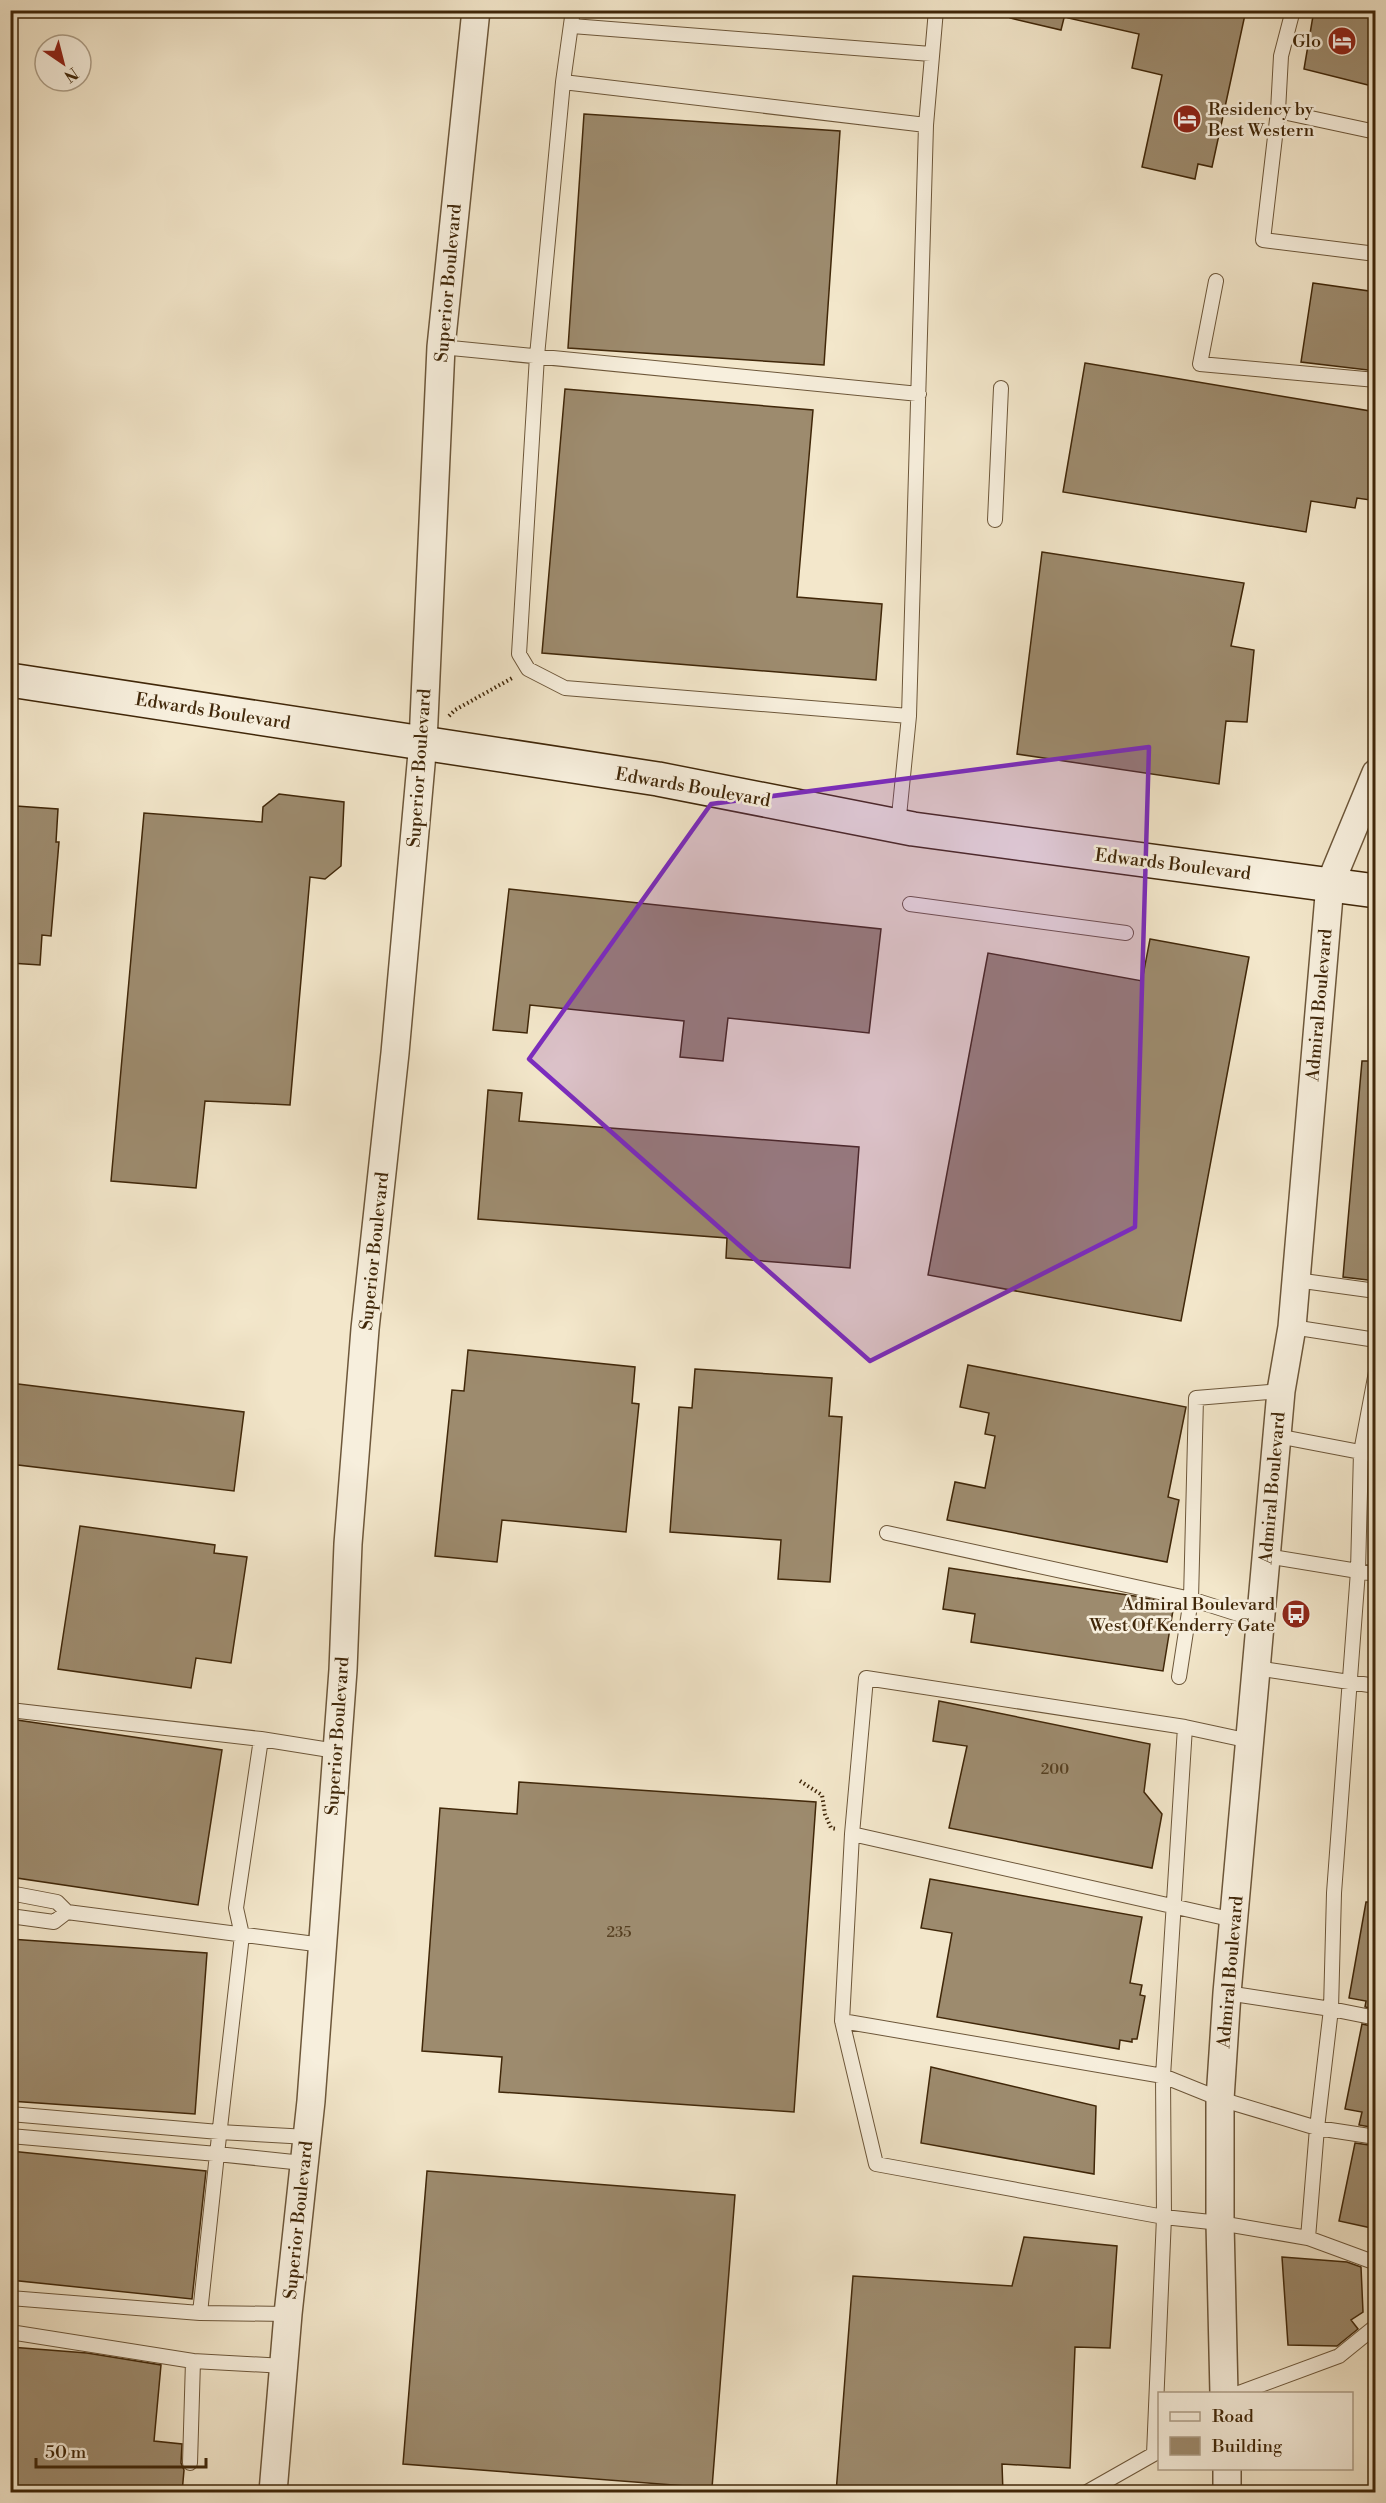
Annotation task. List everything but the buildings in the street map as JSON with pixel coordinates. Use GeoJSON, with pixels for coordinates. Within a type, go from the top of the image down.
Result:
{"type":"FeatureCollection","features":[{"type":"Feature","properties":{"kind":"street","name":"Superior Boulevard"},"geometry":{"type":"LineString","coordinates":[[273,2493],[323,1945],[343,1670],[348,1544],[365,1329],[395,1053],[423,742],[441,347],[476,10]]}},
{"type":"Feature","properties":{"kind":"street","name":"Edwards Boulevard"},"geometry":{"type":"LineString","coordinates":[[10,680],[657,779],[898,826],[1376,891]]}},
{"type":"Feature","properties":{"kind":"street","name":"Admiral Boulevard"},"geometry":{"type":"LineString","coordinates":[[1224,2392],[1220,2099],[1227,1994],[1281,1391],[1292,1327],[1330,884],[1376,773]]}},
{"type":"Feature","properties":{"kind":"street"},"geometry":{"type":"LineString","coordinates":[[1227,2470],[1227,2493]]}},
{"type":"Feature","properties":{"kind":"lane"},"geometry":{"type":"LineString","coordinates":[[573,10],[563,82],[537,356],[519,654],[528,669],[566,688],[909,716]]}},
{"type":"Feature","properties":{"kind":"lane"},"geometry":{"type":"LineString","coordinates":[[898,826],[909,716],[926,125],[936,10]]}},
{"type":"Feature","properties":{"kind":"lane"},"geometry":{"type":"LineString","coordinates":[[1293,10],[1281,56],[1278,111],[1263,240],[1376,254]]}},
{"type":"Feature","properties":{"kind":"lane"},"geometry":{"type":"LineString","coordinates":[[572,26],[931,54]]}},
{"type":"Feature","properties":{"kind":"lane"},"geometry":{"type":"LineString","coordinates":[[563,82],[926,125]]}},
{"type":"Feature","properties":{"kind":"lane"},"geometry":{"type":"LineString","coordinates":[[1278,111],[1376,132]]}},
{"type":"Feature","properties":{"kind":"lane"},"geometry":{"type":"LineString","coordinates":[[1216,281],[1200,364],[1376,380]]}},
{"type":"Feature","properties":{"kind":"lane"},"geometry":{"type":"LineString","coordinates":[[441,347],[919,394]]}},
{"type":"Feature","properties":{"kind":"lane"},"geometry":{"type":"LineString","coordinates":[[995,520],[1001,388]]}},
{"type":"Feature","properties":{"kind":"lane"},"geometry":{"type":"LineString","coordinates":[[910,904],[1126,933]]}},
{"type":"Feature","properties":{"kind":"lane"},"geometry":{"type":"LineString","coordinates":[[1296,1280],[1376,1290]]}},
{"type":"Feature","properties":{"kind":"lane"},"geometry":{"type":"LineString","coordinates":[[1292,1327],[1376,1340]]}},
{"type":"Feature","properties":{"kind":"lane"},"geometry":{"type":"LineString","coordinates":[[1308,2238],[1317,2128],[1331,2009],[1334,1893],[1358,1571],[1361,1452],[1376,1372]]}},
{"type":"Feature","properties":{"kind":"lane"},"geometry":{"type":"LineString","coordinates":[[1179,1677],[1191,1599],[1196,1398],[1281,1391]]}},
{"type":"Feature","properties":{"kind":"lane"},"geometry":{"type":"LineString","coordinates":[[1277,1436],[1376,1455]]}},
{"type":"Feature","properties":{"kind":"lane"},"geometry":{"type":"LineString","coordinates":[[887,1533],[1191,1599],[1260,1621]]}},
{"type":"Feature","properties":{"kind":"lane"},"geometry":{"type":"LineString","coordinates":[[1266,1556],[1376,1574]]}},
{"type":"Feature","properties":{"kind":"lane"},"geometry":{"type":"LineString","coordinates":[[1256,1668],[1376,1686]]}},
{"type":"Feature","properties":{"kind":"lane"},"geometry":{"type":"LineString","coordinates":[[1250,1741],[1185,1727],[866,1678],[852,1834],[842,2021],[876,2164],[1164,2217],[1220,2223],[1308,2238],[1376,2263]]}},
{"type":"Feature","properties":{"kind":"lane"},"geometry":{"type":"LineString","coordinates":[[10,1710],[336,1750]]}},
{"type":"Feature","properties":{"kind":"lane"},"geometry":{"type":"LineString","coordinates":[[1088,2493],[1154,2454],[1164,2217],[1163,2076],[1185,1727]]}},
{"type":"Feature","properties":{"kind":"lane"},"geometry":{"type":"LineString","coordinates":[[200,2313],[242,1935],[236,1908],[261,1739]]}},
{"type":"Feature","properties":{"kind":"lane"},"geometry":{"type":"LineString","coordinates":[[852,1834],[1234,1920]]}},
{"type":"Feature","properties":{"kind":"lane"},"geometry":{"type":"LineString","coordinates":[[10,1893],[57,1902],[67,1912],[323,1945]]}},
{"type":"Feature","properties":{"kind":"lane"},"geometry":{"type":"LineString","coordinates":[[10,1916],[54,1922],[67,1912]]}},
{"type":"Feature","properties":{"kind":"lane"},"geometry":{"type":"LineString","coordinates":[[1227,1994],[1376,2018]]}},
{"type":"Feature","properties":{"kind":"lane"},"geometry":{"type":"LineString","coordinates":[[842,2021],[1163,2076],[1220,2099],[1317,2128],[1376,2137]]}},
{"type":"Feature","properties":{"kind":"lane"},"geometry":{"type":"LineString","coordinates":[[10,2114],[219,2132],[305,2150]]}},
{"type":"Feature","properties":{"kind":"lane"},"geometry":{"type":"LineString","coordinates":[[10,2136],[217,2154],[305,2150]]}},
{"type":"Feature","properties":{"kind":"lane"},"geometry":{"type":"LineString","coordinates":[[10,2298],[200,2313],[288,2314]]}},
{"type":"Feature","properties":{"kind":"lane"},"geometry":{"type":"LineString","coordinates":[[1241,2392],[1339,2356],[1376,2326]]}},
{"type":"Feature","properties":{"kind":"lane"},"geometry":{"type":"LineString","coordinates":[[10,2332],[193,2361],[285,2366]]}},
{"type":"Feature","properties":{"kind":"lane"},"geometry":{"type":"LineString","coordinates":[[190,2463],[193,2361]]}},
{"type":"Feature","properties":{"kind":"path"},"geometry":{"type":"LineString","coordinates":[[423,742],[455,710],[528,669]]}},
{"type":"Feature","properties":{"kind":"path"},"geometry":{"type":"LineString","coordinates":[[800,1781],[822,1795],[825,1814],[831,1828],[852,1834]]}},
{"type":"Feature","properties":{"kind":"highlighted area"},"geometry":{"type":"Polygon","coordinates":[[[1149,747],[1135,1227],[870,1361],[529,1059],[711,804],[1149,747]]]}},
{"type":"Feature","properties":{"kind":"place","name":"Glo"},"geometry":{"type":"Point","coordinates":[1342,41]}},
{"type":"Feature","properties":{"kind":"place","name":"Residency by Best Western"},"geometry":{"type":"Point","coordinates":[1187,119]}},
{"type":"Feature","properties":{"kind":"place","name":"Admiral Boulevard West Of Kenderry Gate"},"geometry":{"type":"Point","coordinates":[1296,1614]}}]}
